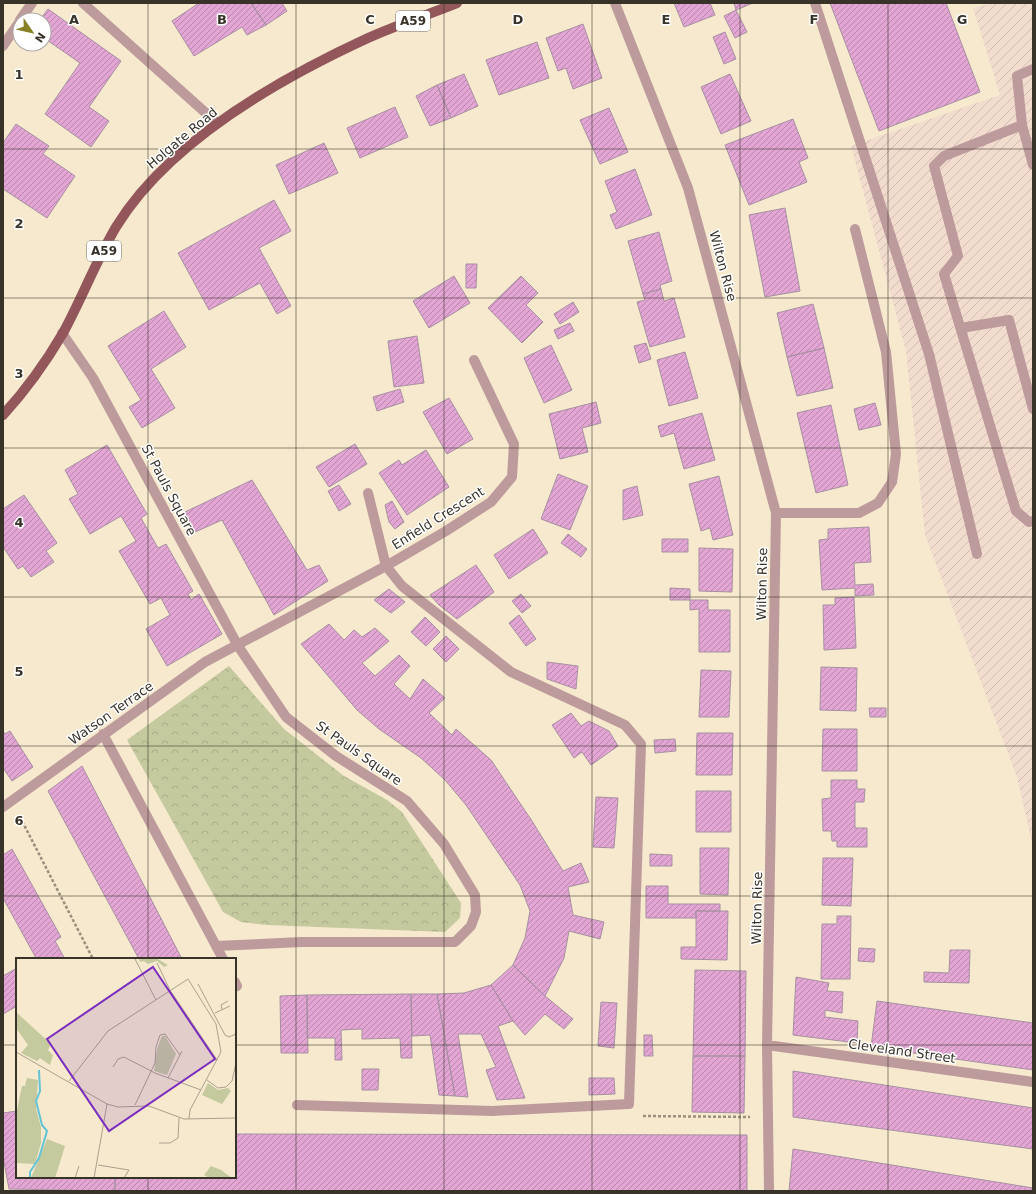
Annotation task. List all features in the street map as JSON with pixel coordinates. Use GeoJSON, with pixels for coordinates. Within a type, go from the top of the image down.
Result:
{"type":"FeatureCollection","features":[{"type":"Feature","properties":{"kind":"main road","name":"Holgate Road"},"geometry":{"type":"LineString","coordinates":[[3,415],[18,399],[42,366],[62,333],[116,228],[139,195],[164,166],[217,123],[290,78],[368,38],[457,3]]}},
{"type":"Feature","properties":{"kind":"street"},"geometry":{"type":"LineString","coordinates":[[26,12],[32,3]]}},
{"type":"Feature","properties":{"kind":"street"},"geometry":{"type":"LineString","coordinates":[[83,3],[217,123]]}},
{"type":"Feature","properties":{"kind":"street","name":"Wilton Rise"},"geometry":{"type":"LineString","coordinates":[[615,3],[688,188],[776,512],[768,1045],[769,1191]]}},
{"type":"Feature","properties":{"kind":"street"},"geometry":{"type":"LineString","coordinates":[[815,3],[929,354],[977,554]]}},
{"type":"Feature","properties":{"kind":"street"},"geometry":{"type":"LineString","coordinates":[[3,46],[12,32]]}},
{"type":"Feature","properties":{"kind":"street"},"geometry":{"type":"LineString","coordinates":[[1033,68],[1017,76],[1022,125],[1033,165]]}},
{"type":"Feature","properties":{"kind":"street"},"geometry":{"type":"LineString","coordinates":[[1022,125],[944,156],[934,166],[958,256],[944,274],[1016,512],[1029,522],[1033,521]]}},
{"type":"Feature","properties":{"kind":"street"},"geometry":{"type":"LineString","coordinates":[[776,512],[859,513],[878,503],[892,482],[896,454],[886,352],[855,229]]}},
{"type":"Feature","properties":{"kind":"street"},"geometry":{"type":"LineString","coordinates":[[961,328],[1009,320],[1033,409]]}},
{"type":"Feature","properties":{"kind":"street","name":"St Pauls Square"},"geometry":{"type":"LineString","coordinates":[[62,333],[94,378],[238,646],[286,717],[336,756],[407,801],[444,844],[475,895],[476,912],[471,926],[455,942],[302,942],[216,946]]}},
{"type":"Feature","properties":{"kind":"street","name":"Enfield Crescent"},"geometry":{"type":"LineString","coordinates":[[238,646],[386,566],[492,502],[512,477],[514,444],[474,360]]}},
{"type":"Feature","properties":{"kind":"street","name":"Enfield Crescent"},"geometry":{"type":"LineString","coordinates":[[368,493],[386,566]]}},
{"type":"Feature","properties":{"kind":"street"},"geometry":{"type":"LineString","coordinates":[[297,1105],[492,1111],[629,1104],[641,744],[625,725],[511,672],[402,586],[386,566]]}},
{"type":"Feature","properties":{"kind":"street","name":"Watson Terrace"},"geometry":{"type":"LineString","coordinates":[[3,807],[205,662],[238,646]]}},
{"type":"Feature","properties":{"kind":"street"},"geometry":{"type":"LineString","coordinates":[[103,734],[222,958]]}},
{"type":"Feature","properties":{"kind":"street","name":"Cleveland Street"},"geometry":{"type":"LineString","coordinates":[[768,1045],[1033,1082]]}},
{"type":"Feature","properties":{"kind":"path"},"geometry":{"type":"LineString","coordinates":[[12,801],[92,958]]}},
{"type":"Feature","properties":{"kind":"path"},"geometry":{"type":"LineString","coordinates":[[629,1104],[638,1116],[768,1117]]}},
{"type":"Feature","properties":{"kind":"shaded area"},"geometry":{"type":"Polygon","coordinates":[[[993,3],[1033,3],[1033,847],[1017,777],[925,535],[906,351],[851,146],[1000,95],[973,8],[993,3]]]}},
{"type":"Feature","properties":{"kind":"green space"},"geometry":{"type":"Polygon","coordinates":[[[229,666],[284,729],[344,776],[387,800],[402,812],[461,903],[460,918],[445,932],[267,925],[241,922],[223,912],[127,740],[229,666]]]}},
{"type":"Feature","properties":{"kind":"building"},"geometry":{"type":"Polygon","coordinates":[[[199,3],[251,3],[266,25],[247,35],[242,27],[194,56],[172,21],[199,3]]]}},
{"type":"Feature","properties":{"kind":"building"},"geometry":{"type":"Polygon","coordinates":[[[251,3],[282,3],[287,11],[266,25],[251,3]]]}},
{"type":"Feature","properties":{"kind":"building"},"geometry":{"type":"Polygon","coordinates":[[[674,3],[710,3],[715,15],[684,27],[674,3]]]}},
{"type":"Feature","properties":{"kind":"building"},"geometry":{"type":"Polygon","coordinates":[[[734,3],[753,3],[736,10],[734,3]]]}},
{"type":"Feature","properties":{"kind":"building"},"geometry":{"type":"Polygon","coordinates":[[[830,3],[946,3],[980,92],[879,131],[830,3]]]}},
{"type":"Feature","properties":{"kind":"building"},"geometry":{"type":"Polygon","coordinates":[[[48,9],[121,61],[89,107],[109,121],[91,147],[45,114],[80,63],[52,44],[52,12],[46,12],[48,9]]]}},
{"type":"Feature","properties":{"kind":"building"},"geometry":{"type":"Polygon","coordinates":[[[736,10],[747,32],[735,38],[724,16],[736,10]]]}},
{"type":"Feature","properties":{"kind":"building"},"geometry":{"type":"Polygon","coordinates":[[[583,24],[602,78],[573,89],[566,68],[558,71],[546,38],[583,24]]]}},
{"type":"Feature","properties":{"kind":"building"},"geometry":{"type":"Polygon","coordinates":[[[725,32],[736,59],[724,64],[713,37],[725,32]]]}},
{"type":"Feature","properties":{"kind":"building"},"geometry":{"type":"Polygon","coordinates":[[[537,42],[549,78],[499,95],[486,60],[537,42]]]}},
{"type":"Feature","properties":{"kind":"building"},"geometry":{"type":"Polygon","coordinates":[[[464,74],[478,106],[451,118],[437,85],[464,74]]]}},
{"type":"Feature","properties":{"kind":"building"},"geometry":{"type":"Polygon","coordinates":[[[730,74],[751,121],[721,134],[701,87],[730,74]]]}},
{"type":"Feature","properties":{"kind":"building"},"geometry":{"type":"Polygon","coordinates":[[[437,85],[451,118],[430,126],[416,96],[437,85]]]}},
{"type":"Feature","properties":{"kind":"building"},"geometry":{"type":"Polygon","coordinates":[[[395,107],[408,137],[360,158],[347,128],[395,107]]]}},
{"type":"Feature","properties":{"kind":"building"},"geometry":{"type":"Polygon","coordinates":[[[609,108],[628,152],[600,164],[580,120],[609,108]]]}},
{"type":"Feature","properties":{"kind":"building"},"geometry":{"type":"Polygon","coordinates":[[[793,119],[808,158],[799,162],[807,182],[749,205],[725,145],[793,119]]]}},
{"type":"Feature","properties":{"kind":"building"},"geometry":{"type":"Polygon","coordinates":[[[16,124],[49,146],[43,154],[75,176],[47,218],[3,189],[3,143],[16,124]]]}},
{"type":"Feature","properties":{"kind":"building"},"geometry":{"type":"Polygon","coordinates":[[[324,143],[338,173],[289,194],[276,165],[324,143]]]}},
{"type":"Feature","properties":{"kind":"building"},"geometry":{"type":"Polygon","coordinates":[[[635,169],[652,215],[616,229],[610,215],[617,212],[605,181],[635,169]]]}},
{"type":"Feature","properties":{"kind":"building"},"geometry":{"type":"Polygon","coordinates":[[[274,200],[291,231],[259,248],[291,306],[277,314],[260,283],[209,310],[178,253],[274,200]]]}},
{"type":"Feature","properties":{"kind":"building"},"geometry":{"type":"Polygon","coordinates":[[[785,208],[800,291],[765,297],[749,215],[785,208]]]}},
{"type":"Feature","properties":{"kind":"building"},"geometry":{"type":"Polygon","coordinates":[[[659,232],[672,281],[660,285],[661,289],[643,294],[628,241],[659,232]]]}},
{"type":"Feature","properties":{"kind":"building"},"geometry":{"type":"Polygon","coordinates":[[[466,264],[477,264],[476,288],[466,288],[466,264]]]}},
{"type":"Feature","properties":{"kind":"building"},"geometry":{"type":"Polygon","coordinates":[[[454,276],[470,303],[429,328],[413,301],[454,276]]]}},
{"type":"Feature","properties":{"kind":"building"},"geometry":{"type":"Polygon","coordinates":[[[521,276],[538,293],[526,305],[543,322],[522,343],[488,308],[521,276]]]}},
{"type":"Feature","properties":{"kind":"building"},"geometry":{"type":"Polygon","coordinates":[[[661,289],[664,301],[674,298],[685,337],[650,347],[637,302],[645,300],[643,294],[661,289]]]}},
{"type":"Feature","properties":{"kind":"building"},"geometry":{"type":"Polygon","coordinates":[[[573,302],[579,312],[560,324],[554,314],[573,302]]]}},
{"type":"Feature","properties":{"kind":"building"},"geometry":{"type":"Polygon","coordinates":[[[813,304],[824,348],[787,357],[777,313],[813,304]]]}},
{"type":"Feature","properties":{"kind":"building"},"geometry":{"type":"Polygon","coordinates":[[[164,311],[186,347],[151,369],[175,408],[142,428],[129,407],[141,400],[108,346],[164,311]]]}},
{"type":"Feature","properties":{"kind":"building"},"geometry":{"type":"Polygon","coordinates":[[[570,323],[574,331],[558,339],[554,330],[570,323]]]}},
{"type":"Feature","properties":{"kind":"building"},"geometry":{"type":"Polygon","coordinates":[[[417,336],[424,383],[394,387],[388,341],[417,336]]]}},
{"type":"Feature","properties":{"kind":"building"},"geometry":{"type":"Polygon","coordinates":[[[646,343],[651,359],[639,363],[634,346],[646,343]]]}},
{"type":"Feature","properties":{"kind":"building"},"geometry":{"type":"Polygon","coordinates":[[[551,345],[572,390],[544,403],[524,358],[551,345]]]}},
{"type":"Feature","properties":{"kind":"building"},"geometry":{"type":"Polygon","coordinates":[[[824,348],[833,388],[797,396],[787,357],[824,348]]]}},
{"type":"Feature","properties":{"kind":"building"},"geometry":{"type":"Polygon","coordinates":[[[685,352],[698,398],[669,406],[657,360],[685,352]]]}},
{"type":"Feature","properties":{"kind":"building"},"geometry":{"type":"Polygon","coordinates":[[[400,389],[404,402],[377,411],[373,397],[400,389]]]}},
{"type":"Feature","properties":{"kind":"building"},"geometry":{"type":"Polygon","coordinates":[[[449,398],[473,439],[447,454],[423,412],[449,398]]]}},
{"type":"Feature","properties":{"kind":"building"},"geometry":{"type":"Polygon","coordinates":[[[596,402],[601,423],[582,428],[588,452],[560,459],[549,414],[596,402]]]}},
{"type":"Feature","properties":{"kind":"building"},"geometry":{"type":"Polygon","coordinates":[[[875,403],[881,425],[859,430],[854,409],[875,403]]]}},
{"type":"Feature","properties":{"kind":"building"},"geometry":{"type":"Polygon","coordinates":[[[831,405],[848,485],[816,493],[797,413],[831,405]]]}},
{"type":"Feature","properties":{"kind":"building"},"geometry":{"type":"Polygon","coordinates":[[[702,413],[715,460],[684,469],[674,433],[661,437],[658,426],[702,413]]]}},
{"type":"Feature","properties":{"kind":"building"},"geometry":{"type":"Polygon","coordinates":[[[355,444],[367,464],[329,487],[316,467],[355,444]]]}},
{"type":"Feature","properties":{"kind":"building"},"geometry":{"type":"Polygon","coordinates":[[[107,445],[147,514],[141,518],[158,548],[166,544],[193,591],[188,594],[191,600],[199,594],[222,634],[167,666],[146,629],[170,615],[161,598],[150,604],[119,551],[136,541],[121,516],[90,534],[69,499],[78,494],[65,470],[107,445]]]}},
{"type":"Feature","properties":{"kind":"building"},"geometry":{"type":"Polygon","coordinates":[[[426,450],[449,487],[407,515],[379,473],[399,460],[402,465],[426,450]]]}},
{"type":"Feature","properties":{"kind":"building"},"geometry":{"type":"Polygon","coordinates":[[[558,474],[588,486],[570,530],[541,519],[558,474]]]}},
{"type":"Feature","properties":{"kind":"building"},"geometry":{"type":"Polygon","coordinates":[[[719,476],[733,535],[713,540],[710,528],[701,531],[689,484],[719,476]]]}},
{"type":"Feature","properties":{"kind":"building"},"geometry":{"type":"Polygon","coordinates":[[[252,480],[307,570],[319,565],[328,581],[274,615],[222,520],[195,532],[185,512],[252,480]]]}},
{"type":"Feature","properties":{"kind":"building"},"geometry":{"type":"Polygon","coordinates":[[[339,485],[351,504],[339,511],[328,491],[339,485]]]}},
{"type":"Feature","properties":{"kind":"building"},"geometry":{"type":"Polygon","coordinates":[[[637,486],[643,515],[623,520],[623,490],[637,486]]]}},
{"type":"Feature","properties":{"kind":"building"},"geometry":{"type":"Polygon","coordinates":[[[24,495],[57,543],[46,551],[54,562],[31,577],[23,566],[18,569],[3,547],[3,509],[24,495]]]}},
{"type":"Feature","properties":{"kind":"building"},"geometry":{"type":"Polygon","coordinates":[[[392,501],[404,522],[395,529],[389,522],[385,505],[392,501]]]}},
{"type":"Feature","properties":{"kind":"building"},"geometry":{"type":"Polygon","coordinates":[[[869,527],[871,562],[854,563],[855,585],[873,584],[874,595],[855,596],[855,588],[822,590],[819,540],[828,539],[828,529],[869,527]]]}},
{"type":"Feature","properties":{"kind":"building"},"geometry":{"type":"Polygon","coordinates":[[[533,529],[548,553],[509,579],[494,555],[533,529]]]}},
{"type":"Feature","properties":{"kind":"building"},"geometry":{"type":"Polygon","coordinates":[[[568,534],[587,549],[581,557],[561,543],[568,534]]]}},
{"type":"Feature","properties":{"kind":"building"},"geometry":{"type":"Polygon","coordinates":[[[662,539],[688,539],[688,552],[662,552],[662,539]]]}},
{"type":"Feature","properties":{"kind":"building"},"geometry":{"type":"Polygon","coordinates":[[[699,548],[733,549],[732,592],[699,591],[699,548]]]}},
{"type":"Feature","properties":{"kind":"building"},"geometry":{"type":"Polygon","coordinates":[[[476,565],[494,592],[457,619],[439,605],[430,595],[476,565]]]}},
{"type":"Feature","properties":{"kind":"building"},"geometry":{"type":"Polygon","coordinates":[[[670,588],[690,589],[690,600],[670,600],[670,588]]]}},
{"type":"Feature","properties":{"kind":"building"},"geometry":{"type":"Polygon","coordinates":[[[389,589],[405,602],[391,613],[374,600],[389,589]]]}},
{"type":"Feature","properties":{"kind":"building"},"geometry":{"type":"Polygon","coordinates":[[[521,594],[531,606],[522,613],[512,601],[521,594]]]}},
{"type":"Feature","properties":{"kind":"building"},"geometry":{"type":"Polygon","coordinates":[[[854,597],[856,648],[824,650],[823,605],[835,605],[835,598],[854,597]]]}},
{"type":"Feature","properties":{"kind":"building"},"geometry":{"type":"Polygon","coordinates":[[[690,600],[708,600],[708,610],[730,610],[730,652],[699,652],[699,609],[690,610],[690,600]]]}},
{"type":"Feature","properties":{"kind":"building"},"geometry":{"type":"Polygon","coordinates":[[[519,615],[536,639],[526,646],[509,623],[519,615]]]}},
{"type":"Feature","properties":{"kind":"building"},"geometry":{"type":"Polygon","coordinates":[[[425,617],[440,632],[426,646],[411,632],[425,617]]]}},
{"type":"Feature","properties":{"kind":"building"},"geometry":{"type":"Polygon","coordinates":[[[329,624],[344,640],[354,630],[362,637],[375,628],[389,641],[362,663],[375,676],[399,655],[410,666],[394,684],[410,699],[423,679],[445,698],[429,713],[452,735],[456,729],[491,760],[532,821],[563,871],[581,863],[589,882],[568,887],[573,915],[604,922],[600,939],[569,931],[564,958],[545,996],[513,965],[525,938],[530,911],[520,885],[466,805],[445,780],[421,758],[379,729],[357,710],[301,644],[329,624]]]}},
{"type":"Feature","properties":{"kind":"building"},"geometry":{"type":"Polygon","coordinates":[[[446,636],[459,649],[446,662],[433,649],[446,636]]]}},
{"type":"Feature","properties":{"kind":"building"},"geometry":{"type":"Polygon","coordinates":[[[547,662],[578,666],[576,689],[547,679],[547,662]]]}},
{"type":"Feature","properties":{"kind":"building"},"geometry":{"type":"Polygon","coordinates":[[[821,667],[857,668],[856,711],[820,710],[821,667]]]}},
{"type":"Feature","properties":{"kind":"building"},"geometry":{"type":"Polygon","coordinates":[[[701,670],[731,671],[729,717],[699,717],[701,670]]]}},
{"type":"Feature","properties":{"kind":"building"},"geometry":{"type":"Polygon","coordinates":[[[869,708],[886,708],[886,717],[870,717],[869,708]]]}},
{"type":"Feature","properties":{"kind":"building"},"geometry":{"type":"Polygon","coordinates":[[[571,713],[581,726],[589,721],[609,731],[618,746],[591,765],[582,752],[574,758],[552,725],[571,713]]]}},
{"type":"Feature","properties":{"kind":"building"},"geometry":{"type":"Polygon","coordinates":[[[823,729],[857,729],[857,771],[822,771],[823,729]]]}},
{"type":"Feature","properties":{"kind":"building"},"geometry":{"type":"Polygon","coordinates":[[[3,731],[5,734],[10,731],[33,767],[12,781],[3,768],[3,731]]]}},
{"type":"Feature","properties":{"kind":"building"},"geometry":{"type":"Polygon","coordinates":[[[697,733],[733,733],[732,775],[696,775],[697,733]]]}},
{"type":"Feature","properties":{"kind":"building"},"geometry":{"type":"Polygon","coordinates":[[[675,739],[676,751],[655,753],[654,740],[675,739]]]}},
{"type":"Feature","properties":{"kind":"building"},"geometry":{"type":"Polygon","coordinates":[[[82,766],[181,958],[138,958],[48,791],[82,766]]]}},
{"type":"Feature","properties":{"kind":"building"},"geometry":{"type":"Polygon","coordinates":[[[831,780],[857,780],[857,789],[865,789],[864,802],[855,802],[855,828],[867,828],[867,847],[837,847],[837,841],[832,841],[831,831],[823,831],[822,799],[831,798],[831,780]]]}},
{"type":"Feature","properties":{"kind":"building"},"geometry":{"type":"Polygon","coordinates":[[[696,791],[731,791],[731,832],[696,832],[696,791]]]}},
{"type":"Feature","properties":{"kind":"building"},"geometry":{"type":"Polygon","coordinates":[[[596,797],[618,798],[614,848],[593,847],[596,797]]]}},
{"type":"Feature","properties":{"kind":"building"},"geometry":{"type":"Polygon","coordinates":[[[700,848],[729,848],[728,895],[700,894],[700,848]]]}},
{"type":"Feature","properties":{"kind":"building"},"geometry":{"type":"Polygon","coordinates":[[[12,849],[61,937],[55,941],[64,958],[36,958],[3,898],[3,855],[12,849]]]}},
{"type":"Feature","properties":{"kind":"building"},"geometry":{"type":"Polygon","coordinates":[[[650,854],[672,855],[672,866],[650,866],[650,854]]]}},
{"type":"Feature","properties":{"kind":"building"},"geometry":{"type":"Polygon","coordinates":[[[823,858],[853,858],[851,906],[822,905],[823,858]]]}},
{"type":"Feature","properties":{"kind":"building"},"geometry":{"type":"Polygon","coordinates":[[[646,886],[668,886],[668,904],[720,904],[720,911],[696,911],[696,918],[646,918],[646,886]]]}},
{"type":"Feature","properties":{"kind":"building"},"geometry":{"type":"Polygon","coordinates":[[[696,911],[728,911],[727,960],[681,959],[681,947],[696,947],[696,911]]]}},
{"type":"Feature","properties":{"kind":"building"},"geometry":{"type":"Polygon","coordinates":[[[837,916],[851,916],[850,979],[821,979],[822,924],[837,924],[837,916]]]}},
{"type":"Feature","properties":{"kind":"building"},"geometry":{"type":"Polygon","coordinates":[[[859,948],[875,949],[874,962],[858,961],[859,948]]]}},
{"type":"Feature","properties":{"kind":"building"},"geometry":{"type":"Polygon","coordinates":[[[950,950],[970,950],[969,983],[924,982],[924,972],[949,973],[950,950]]]}},
{"type":"Feature","properties":{"kind":"building"},"geometry":{"type":"Polygon","coordinates":[[[513,965],[545,996],[573,1019],[564,1029],[545,1014],[525,1035],[513,1021],[491,985],[513,965]]]}},
{"type":"Feature","properties":{"kind":"building"},"geometry":{"type":"Polygon","coordinates":[[[16,969],[16,1007],[3,1014],[3,976],[16,969]]]}},
{"type":"Feature","properties":{"kind":"building"},"geometry":{"type":"Polygon","coordinates":[[[695,970],[746,971],[745,1056],[693,1056],[695,970]]]}},
{"type":"Feature","properties":{"kind":"building"},"geometry":{"type":"Polygon","coordinates":[[[796,977],[829,983],[827,991],[843,992],[842,1013],[825,1010],[825,1017],[858,1021],[857,1043],[793,1035],[796,977]]]}},
{"type":"Feature","properties":{"kind":"building"},"geometry":{"type":"Polygon","coordinates":[[[491,985],[513,1021],[498,1026],[525,1098],[497,1100],[486,1070],[496,1067],[481,1034],[458,1034],[468,1097],[455,1096],[437,994],[464,993],[491,985]]]}},
{"type":"Feature","properties":{"kind":"building"},"geometry":{"type":"Polygon","coordinates":[[[411,994],[412,1058],[401,1058],[400,1038],[362,1039],[362,1029],[341,1030],[342,1060],[335,1060],[335,1038],[307,1038],[307,995],[411,994]]]}},
{"type":"Feature","properties":{"kind":"building"},"geometry":{"type":"Polygon","coordinates":[[[411,994],[437,994],[455,1096],[439,1095],[430,1035],[412,1036],[411,994]]]}},
{"type":"Feature","properties":{"kind":"building"},"geometry":{"type":"Polygon","coordinates":[[[307,995],[308,1053],[281,1053],[280,996],[307,995]]]}},
{"type":"Feature","properties":{"kind":"building"},"geometry":{"type":"Polygon","coordinates":[[[877,1001],[1033,1023],[1033,1070],[871,1047],[877,1001]]]}},
{"type":"Feature","properties":{"kind":"building"},"geometry":{"type":"Polygon","coordinates":[[[601,1002],[617,1003],[614,1048],[598,1046],[601,1002]]]}},
{"type":"Feature","properties":{"kind":"building"},"geometry":{"type":"Polygon","coordinates":[[[644,1035],[652,1035],[653,1056],[644,1056],[644,1035]]]}},
{"type":"Feature","properties":{"kind":"building"},"geometry":{"type":"Polygon","coordinates":[[[693,1056],[745,1056],[744,1113],[692,1112],[693,1056]]]}},
{"type":"Feature","properties":{"kind":"building"},"geometry":{"type":"Polygon","coordinates":[[[362,1069],[379,1069],[378,1090],[362,1090],[362,1069]]]}},
{"type":"Feature","properties":{"kind":"building"},"geometry":{"type":"Polygon","coordinates":[[[793,1071],[1033,1108],[1033,1149],[793,1117],[793,1071]]]}},
{"type":"Feature","properties":{"kind":"building"},"geometry":{"type":"Polygon","coordinates":[[[589,1078],[614,1078],[615,1094],[589,1095],[589,1078]]]}},
{"type":"Feature","properties":{"kind":"building"},"geometry":{"type":"Polygon","coordinates":[[[16,1111],[16,1178],[115,1178],[115,1191],[9,1189],[3,1157],[3,1113],[16,1111]]]}},
{"type":"Feature","properties":{"kind":"building"},"geometry":{"type":"Polygon","coordinates":[[[236,1134],[747,1135],[747,1191],[115,1191],[115,1178],[236,1178],[236,1134]]]}},
{"type":"Feature","properties":{"kind":"building"},"geometry":{"type":"Polygon","coordinates":[[[793,1149],[1033,1188],[1033,1191],[789,1191],[793,1149]]]}}]}
